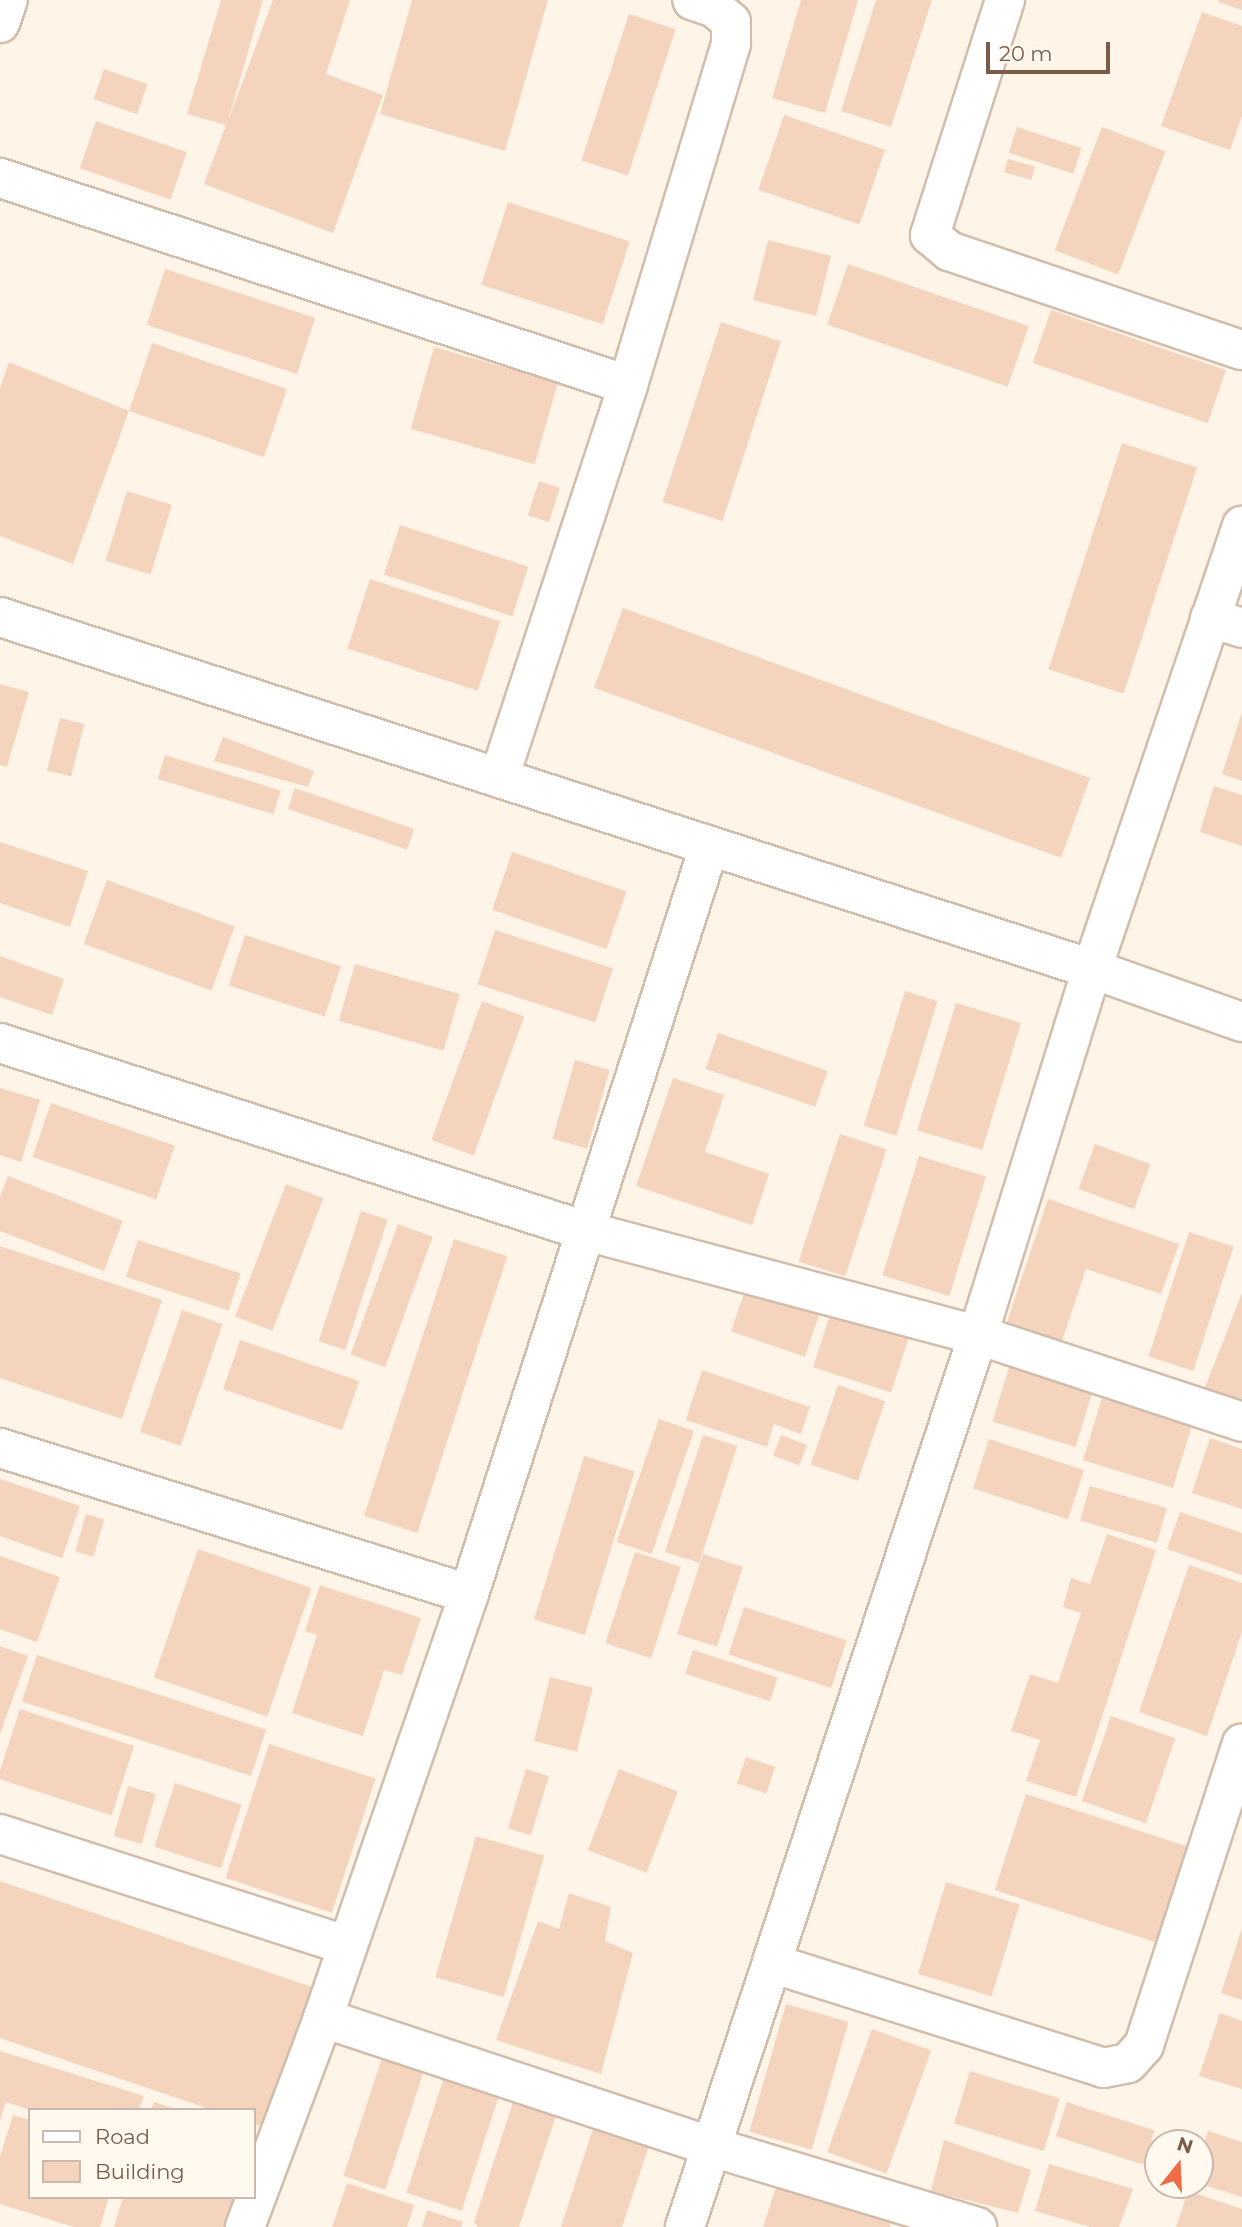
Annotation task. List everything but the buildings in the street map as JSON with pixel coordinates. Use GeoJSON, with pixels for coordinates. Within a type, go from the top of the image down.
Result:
{"type":"FeatureCollection","features":[{"type":"Feature","properties":{"kind":"street"},"geometry":{"type":"LineString","coordinates":[[0,23],[8,0]]}},
{"type":"Feature","properties":{"kind":"street"},"geometry":{"type":"LineString","coordinates":[[499,778],[628,385],[732,43],[731,22],[715,8],[692,0]]}},
{"type":"Feature","properties":{"kind":"street"},"geometry":{"type":"LineString","coordinates":[[1005,0],[930,235],[949,251],[1242,350]]}},
{"type":"Feature","properties":{"kind":"street"},"geometry":{"type":"LineString","coordinates":[[0,178],[628,385]]}},
{"type":"Feature","properties":{"kind":"street"},"geometry":{"type":"LineString","coordinates":[[685,2227],[774,1964],[978,1335],[1092,969],[1226,623],[1242,526]]}},
{"type":"Feature","properties":{"kind":"street"},"geometry":{"type":"LineString","coordinates":[[0,617],[709,848],[1092,969],[1242,1023]]}},
{"type":"Feature","properties":{"kind":"street"},"geometry":{"type":"LineString","coordinates":[[256,2198],[323,2018],[345,1945],[469,1594],[709,848]]}},
{"type":"Feature","properties":{"kind":"street"},"geometry":{"type":"LineString","coordinates":[[0,1043],[586,1231],[978,1335],[1242,1422]]}},
{"type":"Feature","properties":{"kind":"street"},"geometry":{"type":"LineString","coordinates":[[0,1448],[469,1594]]}},
{"type":"Feature","properties":{"kind":"street"},"geometry":{"type":"LineString","coordinates":[[774,1964],[1103,2068],[1128,2063],[1144,2045],[1242,1744]]}},
{"type":"Feature","properties":{"kind":"street"},"geometry":{"type":"LineString","coordinates":[[0,1834],[345,1945]]}},
{"type":"Feature","properties":{"kind":"street"},"geometry":{"type":"LineString","coordinates":[[323,2018],[712,2147],[977,2227]]}},
{"type":"Feature","properties":{"kind":"street"},"geometry":{"type":"LineString","coordinates":[[245,2227],[255,2199]]}}]}
